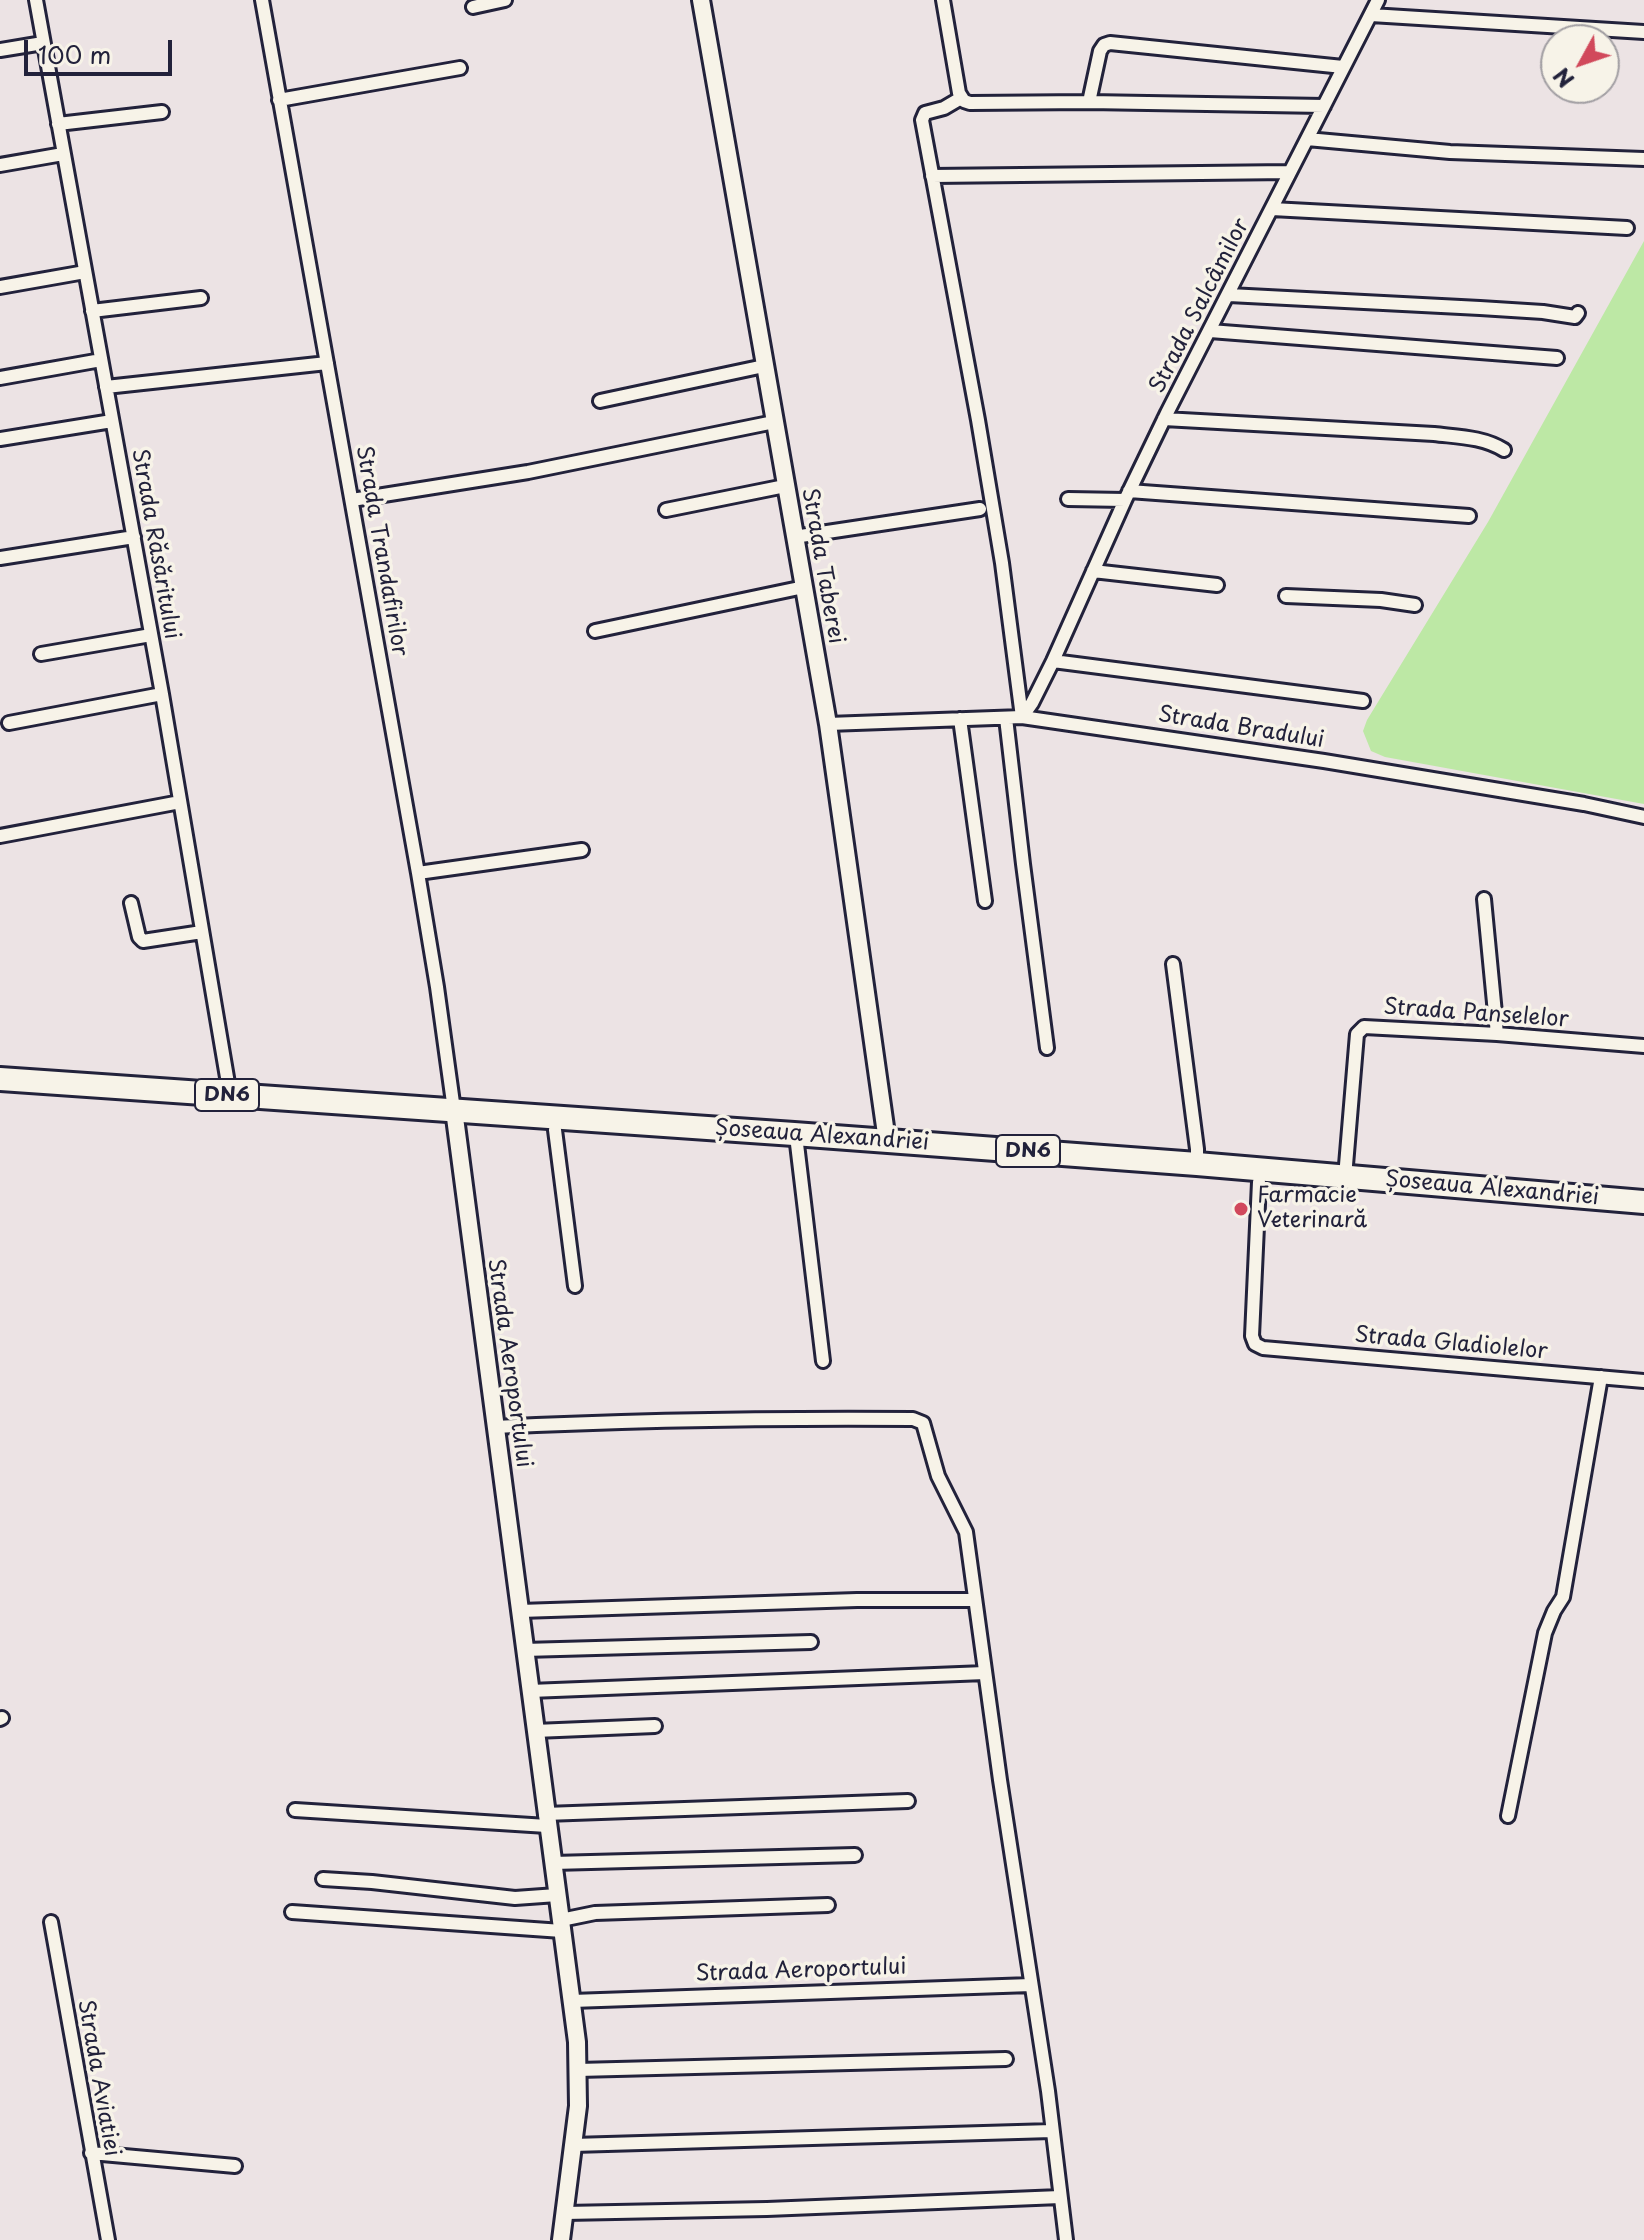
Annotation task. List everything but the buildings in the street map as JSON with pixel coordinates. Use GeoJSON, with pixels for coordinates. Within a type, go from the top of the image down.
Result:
{"type":"FeatureCollection","features":[{"type":"Feature","properties":{"kind":"highway","name":"Șoseaua Alexandriei"},"geometry":{"type":"LineString","coordinates":[[0,1079],[230,1095],[454,1116],[555,1130],[971,1156],[1644,1212]]}},
{"type":"Feature","properties":{"kind":"highway","name":"Șoseaua Alexandriei"},"geometry":{"type":"LineString","coordinates":[[0,1091],[887,1141],[1644,1202]]}},
{"type":"Feature","properties":{"kind":"street","name":"Strada Răsăritului"},"geometry":{"type":"LineString","coordinates":[[36,0],[162,694],[230,1095]]}},
{"type":"Feature","properties":{"kind":"street","name":"Strada Trandafirilor"},"geometry":{"type":"LineString","coordinates":[[262,0],[418,873],[454,1116]]}},
{"type":"Feature","properties":{"kind":"street"},"geometry":{"type":"LineString","coordinates":[[473,7],[505,0]]}},
{"type":"Feature","properties":{"kind":"street","name":"Strada Taberei"},"geometry":{"type":"LineString","coordinates":[[701,0],[828,724],[887,1141]]}},
{"type":"Feature","properties":{"kind":"street"},"geometry":{"type":"LineString","coordinates":[[943,0],[961,98]]}},
{"type":"Feature","properties":{"kind":"street","name":"Strada Salcâmilor"},"geometry":{"type":"LineString","coordinates":[[1022,717],[1053,661],[1164,419],[1378,0]]}},
{"type":"Feature","properties":{"kind":"street"},"geometry":{"type":"LineString","coordinates":[[1371,15],[1644,32]]}},
{"type":"Feature","properties":{"kind":"street"},"geometry":{"type":"LineString","coordinates":[[0,50],[43,43]]}},
{"type":"Feature","properties":{"kind":"street"},"geometry":{"type":"LineString","coordinates":[[1089,102],[1100,51],[1110,43],[1343,67]]}},
{"type":"Feature","properties":{"kind":"street"},"geometry":{"type":"LineString","coordinates":[[279,100],[460,68]]}},
{"type":"Feature","properties":{"kind":"street"},"geometry":{"type":"LineString","coordinates":[[961,98],[970,103],[1324,106]]}},
{"type":"Feature","properties":{"kind":"street"},"geometry":{"type":"LineString","coordinates":[[961,98],[925,113],[923,128],[978,420],[1002,563],[1022,717]]}},
{"type":"Feature","properties":{"kind":"street"},"geometry":{"type":"LineString","coordinates":[[58,124],[162,112]]}},
{"type":"Feature","properties":{"kind":"street"},"geometry":{"type":"LineString","coordinates":[[1307,139],[1450,152],[1644,159]]}},
{"type":"Feature","properties":{"kind":"street"},"geometry":{"type":"LineString","coordinates":[[0,165],[63,154]]}},
{"type":"Feature","properties":{"kind":"street"},"geometry":{"type":"LineString","coordinates":[[932,176],[1290,172]]}},
{"type":"Feature","properties":{"kind":"street"},"geometry":{"type":"LineString","coordinates":[[1272,209],[1627,228]]}},
{"type":"Feature","properties":{"kind":"street"},"geometry":{"type":"LineString","coordinates":[[0,287],[85,272]]}},
{"type":"Feature","properties":{"kind":"street"},"geometry":{"type":"LineString","coordinates":[[1229,295],[1543,312],[1575,317],[1578,313]]}},
{"type":"Feature","properties":{"kind":"street"},"geometry":{"type":"LineString","coordinates":[[92,311],[201,298]]}},
{"type":"Feature","properties":{"kind":"street"},"geometry":{"type":"LineString","coordinates":[[1210,331],[1557,358]]}},
{"type":"Feature","properties":{"kind":"street"},"geometry":{"type":"LineString","coordinates":[[0,378],[101,360]]}},
{"type":"Feature","properties":{"kind":"street"},"geometry":{"type":"LineString","coordinates":[[106,387],[327,363]]}},
{"type":"Feature","properties":{"kind":"street"},"geometry":{"type":"LineString","coordinates":[[600,401],[764,366]]}},
{"type":"Feature","properties":{"kind":"street"},"geometry":{"type":"LineString","coordinates":[[1164,419],[1434,434],[1475,438],[1504,450]]}},
{"type":"Feature","properties":{"kind":"street"},"geometry":{"type":"LineString","coordinates":[[0,439],[112,421]]}},
{"type":"Feature","properties":{"kind":"street"},"geometry":{"type":"LineString","coordinates":[[352,500],[528,472],[774,422]]}},
{"type":"Feature","properties":{"kind":"street"},"geometry":{"type":"LineString","coordinates":[[666,510],[785,486]]}},
{"type":"Feature","properties":{"kind":"street"},"geometry":{"type":"LineString","coordinates":[[1068,499],[1127,496],[1469,516]]}},
{"type":"Feature","properties":{"kind":"street"},"geometry":{"type":"LineString","coordinates":[[794,537],[980,509]]}},
{"type":"Feature","properties":{"kind":"street"},"geometry":{"type":"LineString","coordinates":[[0,558],[134,537]]}},
{"type":"Feature","properties":{"kind":"street"},"geometry":{"type":"LineString","coordinates":[[1093,571],[1217,585]]}},
{"type":"Feature","properties":{"kind":"street"},"geometry":{"type":"LineString","coordinates":[[611,620],[803,583]]}},
{"type":"Feature","properties":{"kind":"street"},"geometry":{"type":"LineString","coordinates":[[595,631],[803,583]]}},
{"type":"Feature","properties":{"kind":"street"},"geometry":{"type":"LineString","coordinates":[[1286,596],[1381,600],[1415,605]]}},
{"type":"Feature","properties":{"kind":"street"},"geometry":{"type":"LineString","coordinates":[[41,654],[151,635]]}},
{"type":"Feature","properties":{"kind":"street"},"geometry":{"type":"LineString","coordinates":[[1053,661],[1363,701]]}},
{"type":"Feature","properties":{"kind":"street"},"geometry":{"type":"LineString","coordinates":[[9,723],[162,694]]}},
{"type":"Feature","properties":{"kind":"street","name":"Strada Bradului"},"geometry":{"type":"LineString","coordinates":[[828,724],[1022,717],[1308,758],[1584,804],[1644,817]]}},
{"type":"Feature","properties":{"kind":"street"},"geometry":{"type":"LineString","coordinates":[[1006,718],[1047,1048]]}},
{"type":"Feature","properties":{"kind":"street"},"geometry":{"type":"LineString","coordinates":[[960,719],[985,901]]}},
{"type":"Feature","properties":{"kind":"street"},"geometry":{"type":"LineString","coordinates":[[0,836],[180,802]]}},
{"type":"Feature","properties":{"kind":"street"},"geometry":{"type":"LineString","coordinates":[[418,873],[582,850]]}},
{"type":"Feature","properties":{"kind":"street"},"geometry":{"type":"LineString","coordinates":[[1484,899],[1497,1034]]}},
{"type":"Feature","properties":{"kind":"street"},"geometry":{"type":"LineString","coordinates":[[131,903],[139,937],[143,941],[202,932]]}},
{"type":"Feature","properties":{"kind":"street"},"geometry":{"type":"LineString","coordinates":[[1173,964],[1197,1164]]}},
{"type":"Feature","properties":{"kind":"street","name":"Strada Panselelor"},"geometry":{"type":"LineString","coordinates":[[1345,1177],[1359,1029],[1369,1026],[1644,1046]]}},
{"type":"Feature","properties":{"kind":"street","name":"Strada Aeroportului"},"geometry":{"type":"LineString","coordinates":[[454,1116],[572,2001],[578,2106],[561,2240]]}},
{"type":"Feature","properties":{"kind":"street"},"geometry":{"type":"LineString","coordinates":[[555,1130],[575,1286]]}},
{"type":"Feature","properties":{"kind":"street"},"geometry":{"type":"LineString","coordinates":[[797,1144],[823,1361]]}},
{"type":"Feature","properties":{"kind":"street","name":"Strada Gladiolelor"},"geometry":{"type":"LineString","coordinates":[[1259,1182],[1252,1336],[1255,1344],[1263,1348],[1644,1381]]}},
{"type":"Feature","properties":{"kind":"street"},"geometry":{"type":"LineString","coordinates":[[1508,1816],[1545,1633],[1563,1597],[1601,1377]]}},
{"type":"Feature","properties":{"kind":"street"},"geometry":{"type":"LineString","coordinates":[[495,1427],[714,1420],[919,1420],[925,1429],[938,1476],[966,1532],[1066,2240]]}},
{"type":"Feature","properties":{"kind":"street"},"geometry":{"type":"LineString","coordinates":[[520,1611],[857,1600],[975,1600]]}},
{"type":"Feature","properties":{"kind":"street"},"geometry":{"type":"LineString","coordinates":[[524,1650],[811,1642]]}},
{"type":"Feature","properties":{"kind":"street"},"geometry":{"type":"LineString","coordinates":[[530,1691],[985,1673]]}},
{"type":"Feature","properties":{"kind":"street"},"geometry":{"type":"LineString","coordinates":[[535,1731],[655,1726]]}},
{"type":"Feature","properties":{"kind":"street"},"geometry":{"type":"LineString","coordinates":[[295,1810],[546,1820],[908,1801]]}},
{"type":"Feature","properties":{"kind":"street"},"geometry":{"type":"LineString","coordinates":[[553,1863],[855,1855]]}},
{"type":"Feature","properties":{"kind":"street"},"geometry":{"type":"LineString","coordinates":[[323,1879],[515,1898],[557,1895]]}},
{"type":"Feature","properties":{"kind":"street"},"geometry":{"type":"LineString","coordinates":[[292,1912],[562,1925],[595,1913],[828,1905]]}},
{"type":"Feature","properties":{"kind":"street","name":"Strada Aviatiei"},"geometry":{"type":"LineString","coordinates":[[51,1922],[108,2240]]}},
{"type":"Feature","properties":{"kind":"street","name":"Strada Aeroportului"},"geometry":{"type":"LineString","coordinates":[[572,2001],[1031,1985]]}},
{"type":"Feature","properties":{"kind":"street"},"geometry":{"type":"LineString","coordinates":[[578,2070],[1006,2059]]}},
{"type":"Feature","properties":{"kind":"street"},"geometry":{"type":"LineString","coordinates":[[573,2145],[1052,2131]]}},
{"type":"Feature","properties":{"kind":"street"},"geometry":{"type":"LineString","coordinates":[[91,2153],[235,2166]]}},
{"type":"Feature","properties":{"kind":"street"},"geometry":{"type":"LineString","coordinates":[[565,2213],[767,2209],[1060,2197]]}},
{"type":"Feature","properties":{"kind":"street"},"geometry":{"type":"LineString","coordinates":[[108,2240],[123,2240]]}},
{"type":"Feature","properties":{"kind":"green space"},"geometry":{"type":"Polygon","coordinates":[[[1644,241],[1644,804],[1385,757],[1371,751],[1363,731],[1367,720],[1488,522],[1644,241]]]}},
{"type":"Feature","properties":{"kind":"place","name":"Farmacie Veterinară"},"geometry":{"type":"Point","coordinates":[1241,1209]}}]}
